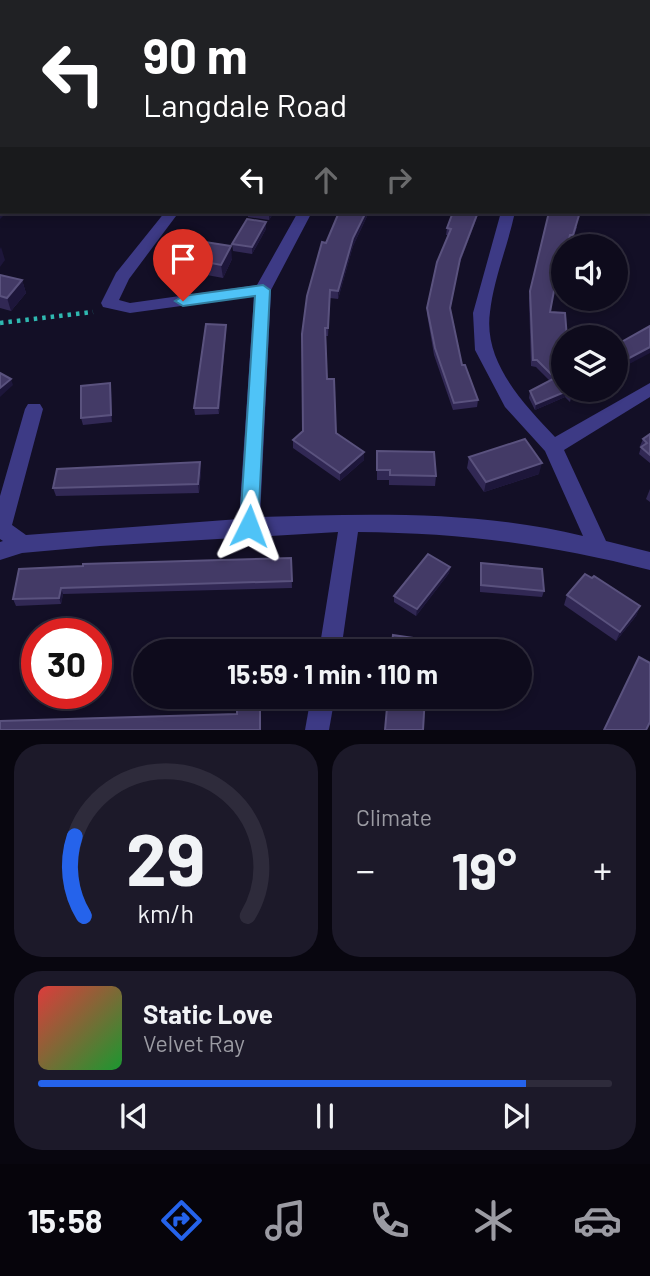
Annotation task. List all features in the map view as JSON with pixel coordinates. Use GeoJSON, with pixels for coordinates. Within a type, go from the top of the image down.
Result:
{"type":"FeatureCollection","features":[{"type":"Feature","properties":{"kind":"street"},"geometry":{"type":"LineString","coordinates":[[170,214],[122,277],[109,303],[130,308],[263,290]]}},
{"type":"Feature","properties":{"kind":"street"},"geometry":{"type":"LineString","coordinates":[[249,526],[263,290],[304,214]]}},
{"type":"Feature","properties":{"kind":"street"},"geometry":{"type":"LineString","coordinates":[[507,214],[481,313],[484,350],[511,402],[553,447],[598,546]]}},
{"type":"Feature","properties":{"kind":"street"},"geometry":{"type":"LineString","coordinates":[[553,447],[650,389]]}},
{"type":"Feature","properties":{"kind":"street"},"geometry":{"type":"LineString","coordinates":[[22,544],[1,528],[34,409]]}},
{"type":"Feature","properties":{"kind":"street"},"geometry":{"type":"LineString","coordinates":[[332,639],[349,524]]}},
{"type":"Feature","properties":{"kind":"street"},"geometry":{"type":"LineString","coordinates":[[0,551],[22,544],[249,526],[468,526],[598,546],[650,562]]}},
{"type":"Feature","properties":{"kind":"street"},"geometry":{"type":"LineString","coordinates":[[317,730],[321,709]]}},
{"type":"Feature","properties":{"kind":"path"},"geometry":{"type":"LineString","coordinates":[[0,323],[130,308]]}},
{"type":"Feature","properties":{"kind":"building"},"geometry":{"type":"Polygon","coordinates":[[[338,214],[365,214],[353,238],[338,291],[330,290],[328,328],[325,328],[327,379],[334,379],[336,433],[364,452],[340,473],[293,440],[303,431],[302,334],[307,296],[322,242],[326,243],[338,214]]]}},
{"type":"Feature","properties":{"kind":"building"},"geometry":{"type":"Polygon","coordinates":[[[452,214],[477,214],[460,259],[450,308],[462,365],[465,365],[478,400],[454,403],[435,348],[427,308],[437,262],[451,229],[447,228],[452,214]]]}},
{"type":"Feature","properties":{"kind":"building"},"geometry":{"type":"Polygon","coordinates":[[[549,214],[579,214],[573,234],[551,234],[550,312],[565,313],[566,325],[551,325],[551,374],[537,360],[533,360],[530,291],[549,214]]]}},
{"type":"Feature","properties":{"kind":"building"},"geometry":{"type":"Polygon","coordinates":[[[247,219],[266,222],[252,247],[232,244],[247,219]]]}},
{"type":"Feature","properties":{"kind":"building"},"geometry":{"type":"Polygon","coordinates":[[[205,242],[231,246],[221,265],[195,260],[205,242]]]}},
{"type":"Feature","properties":{"kind":"building"},"geometry":{"type":"Polygon","coordinates":[[[0,275],[22,280],[7,298],[0,296],[0,275]]]}},
{"type":"Feature","properties":{"kind":"building"},"geometry":{"type":"Polygon","coordinates":[[[206,324],[226,325],[218,408],[194,408],[206,324]]]}},
{"type":"Feature","properties":{"kind":"building"},"geometry":{"type":"Polygon","coordinates":[[[650,326],[650,347],[628,359],[628,338],[650,326]]]}},
{"type":"Feature","properties":{"kind":"building"},"geometry":{"type":"Polygon","coordinates":[[[0,373],[11,379],[0,388],[0,373]]]}},
{"type":"Feature","properties":{"kind":"building"},"geometry":{"type":"Polygon","coordinates":[[[551,380],[551,398],[536,404],[530,391],[551,380]]]}},
{"type":"Feature","properties":{"kind":"building"},"geometry":{"type":"Polygon","coordinates":[[[110,383],[111,415],[81,418],[81,386],[110,383]]]}},
{"type":"Feature","properties":{"kind":"building"},"geometry":{"type":"Polygon","coordinates":[[[650,434],[650,455],[641,447],[647,443],[643,439],[650,434]]]}},
{"type":"Feature","properties":{"kind":"building"},"geometry":{"type":"Polygon","coordinates":[[[525,439],[542,463],[486,482],[469,457],[525,439]]]}},
{"type":"Feature","properties":{"kind":"building"},"geometry":{"type":"Polygon","coordinates":[[[377,451],[434,452],[436,476],[390,475],[390,470],[377,470],[377,451]]]}},
{"type":"Feature","properties":{"kind":"building"},"geometry":{"type":"Polygon","coordinates":[[[200,462],[198,484],[53,488],[57,469],[200,462]]]}},
{"type":"Feature","properties":{"kind":"building"},"geometry":{"type":"Polygon","coordinates":[[[428,554],[450,567],[417,609],[394,596],[428,554]]]}},
{"type":"Feature","properties":{"kind":"building"},"geometry":{"type":"Polygon","coordinates":[[[291,558],[292,581],[61,588],[59,598],[13,599],[19,569],[83,564],[291,558]]]}},
{"type":"Feature","properties":{"kind":"building"},"geometry":{"type":"Polygon","coordinates":[[[481,563],[542,569],[544,591],[481,585],[481,563]]]}},
{"type":"Feature","properties":{"kind":"building"},"geometry":{"type":"Polygon","coordinates":[[[585,574],[592,578],[594,576],[640,606],[620,632],[567,595],[585,574]]]}},
{"type":"Feature","properties":{"kind":"building"},"geometry":{"type":"Polygon","coordinates":[[[393,635],[421,639],[392,639],[393,635]]]}},
{"type":"Feature","properties":{"kind":"building"},"geometry":{"type":"Polygon","coordinates":[[[639,657],[650,663],[650,722],[646,730],[604,730],[639,657]]]}},
{"type":"Feature","properties":{"kind":"building"},"geometry":{"type":"Polygon","coordinates":[[[237,709],[260,709],[260,730],[0,730],[0,721],[237,714],[237,709]]]}},
{"type":"Feature","properties":{"kind":"building"},"geometry":{"type":"Polygon","coordinates":[[[387,709],[424,709],[423,730],[385,730],[387,709]]]}},
{"type":"Feature","properties":{"kind":"route"},"geometry":{"type":"LineString","coordinates":[[183,301],[263,290],[249,526]]}}]}
